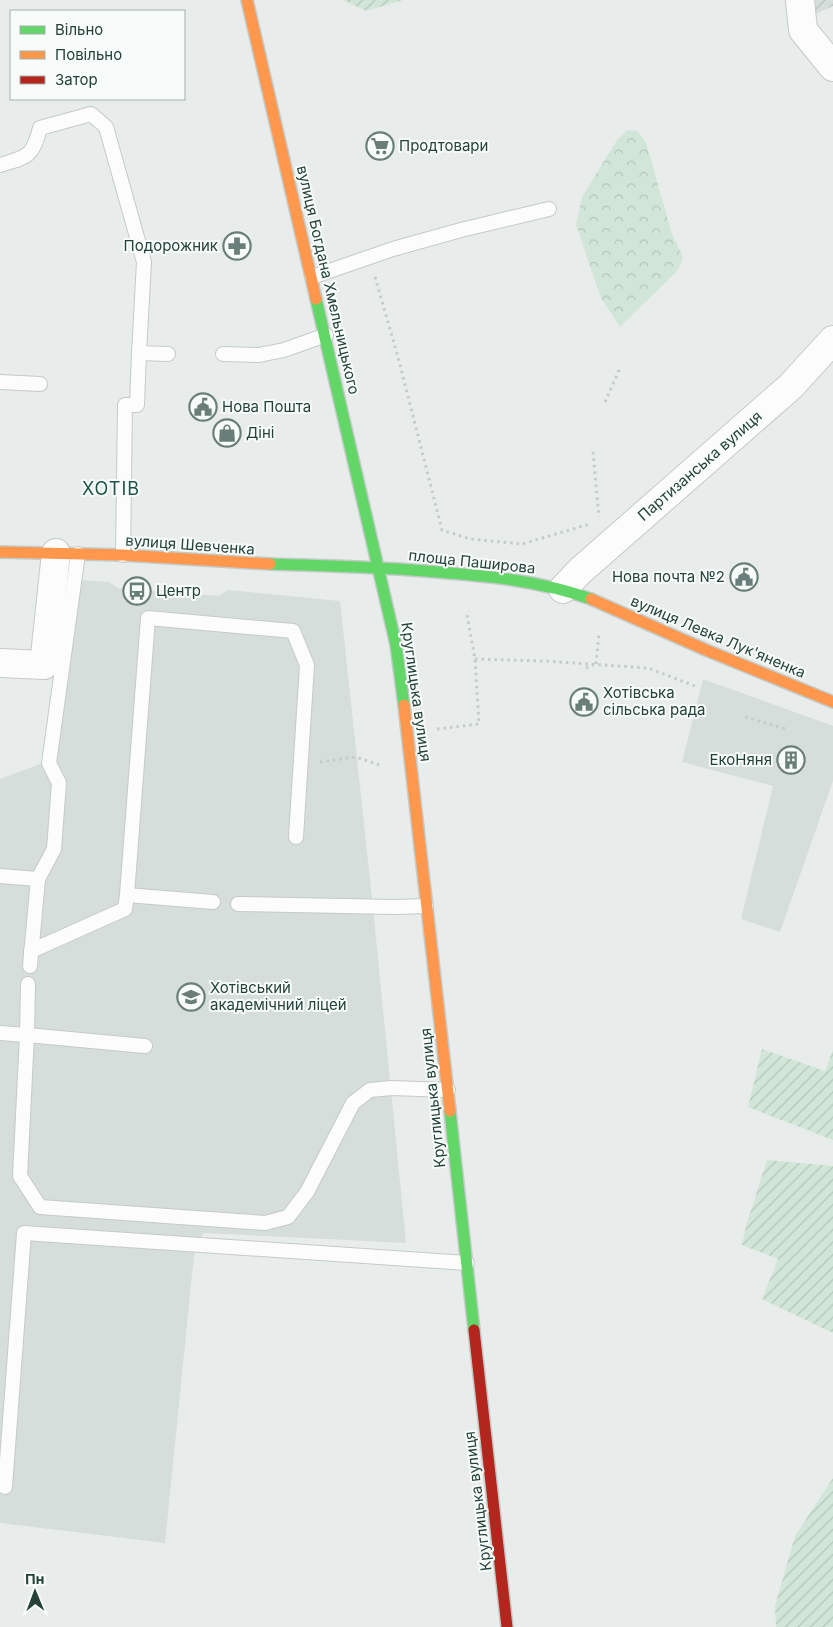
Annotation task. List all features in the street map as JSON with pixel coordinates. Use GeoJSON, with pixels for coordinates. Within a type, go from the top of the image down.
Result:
{"type":"FeatureCollection","features":[{"type":"Feature","properties":{"kind":"street","name":"вулиця Богдана Хмельницького"},"geometry":{"type":"LineString","coordinates":[[247,0],[326,335],[378,568]]}},
{"type":"Feature","properties":{"kind":"street"},"geometry":{"type":"LineString","coordinates":[[800,0],[803,30],[833,67]]}},
{"type":"Feature","properties":{"kind":"street","name":"Партизанська вулиця"},"geometry":{"type":"LineString","coordinates":[[563,589],[580,571],[791,386],[833,340]]}},
{"type":"Feature","properties":{"kind":"street","name":"вулиця Шевченка"},"geometry":{"type":"LineString","coordinates":[[0,552],[123,555],[259,564],[378,568]]}},
{"type":"Feature","properties":{"kind":"street"},"geometry":{"type":"LineString","coordinates":[[0,663],[44,665],[67,554]]}},
{"type":"Feature","properties":{"kind":"street","name":"площа Паширова"},"geometry":{"type":"LineString","coordinates":[[378,568],[476,575],[530,582],[563,589]]}},
{"type":"Feature","properties":{"kind":"street","name":"Круглицька вулиця"},"geometry":{"type":"LineString","coordinates":[[378,568],[396,645],[410,748],[506,1627]]}},
{"type":"Feature","properties":{"kind":"street","name":"вулиця Левка Лук'яненка"},"geometry":{"type":"LineString","coordinates":[[563,589],[598,602],[706,650],[833,702]]}},
{"type":"Feature","properties":{"kind":"lane"},"geometry":{"type":"LineString","coordinates":[[0,165],[25,157],[36,144],[40,128],[91,114],[106,127],[144,262],[137,405],[125,405],[123,555]]}},
{"type":"Feature","properties":{"kind":"lane"},"geometry":{"type":"LineString","coordinates":[[312,277],[393,249],[461,230],[549,209]]}},
{"type":"Feature","properties":{"kind":"lane"},"geometry":{"type":"LineString","coordinates":[[223,354],[259,355],[284,350],[326,335]]}},
{"type":"Feature","properties":{"kind":"lane"},"geometry":{"type":"LineString","coordinates":[[140,353],[168,354]]}},
{"type":"Feature","properties":{"kind":"lane"},"geometry":{"type":"LineString","coordinates":[[0,382],[40,384]]}},
{"type":"Feature","properties":{"kind":"lane"},"geometry":{"type":"LineString","coordinates":[[30,966],[38,879],[54,849],[59,783],[49,763],[67,554]]}},
{"type":"Feature","properties":{"kind":"lane"},"geometry":{"type":"LineString","coordinates":[[31,951],[125,909],[148,618],[293,632],[307,665],[296,837]]}},
{"type":"Feature","properties":{"kind":"lane"},"geometry":{"type":"LineString","coordinates":[[0,876],[38,879]]}},
{"type":"Feature","properties":{"kind":"lane"},"geometry":{"type":"LineString","coordinates":[[127,895],[213,902]]}},
{"type":"Feature","properties":{"kind":"lane"},"geometry":{"type":"LineString","coordinates":[[238,904],[426,906]]}},
{"type":"Feature","properties":{"kind":"lane"},"geometry":{"type":"LineString","coordinates":[[28,984],[20,1176],[40,1207],[265,1223],[288,1217],[307,1192],[353,1103],[370,1090],[391,1088],[448,1090]]}},
{"type":"Feature","properties":{"kind":"lane"},"geometry":{"type":"LineString","coordinates":[[0,1033],[145,1046]]}},
{"type":"Feature","properties":{"kind":"lane"},"geometry":{"type":"LineString","coordinates":[[5,1487],[24,1233],[467,1263]]}},
{"type":"Feature","properties":{"kind":"path"},"geometry":{"type":"LineString","coordinates":[[369,257],[398,357],[442,530],[470,539],[522,544],[599,521],[593,452]]}},
{"type":"Feature","properties":{"kind":"path"},"geometry":{"type":"LineString","coordinates":[[605,402],[620,368]]}},
{"type":"Feature","properties":{"kind":"path"},"geometry":{"type":"LineString","coordinates":[[437,728],[479,724],[475,659],[466,615]]}},
{"type":"Feature","properties":{"kind":"path"},"geometry":{"type":"LineString","coordinates":[[596,664],[598,632]]}},
{"type":"Feature","properties":{"kind":"path"},"geometry":{"type":"LineString","coordinates":[[475,659],[648,668],[695,686]]}},
{"type":"Feature","properties":{"kind":"path"},"geometry":{"type":"LineString","coordinates":[[586,668],[596,664]]}},
{"type":"Feature","properties":{"kind":"path"},"geometry":{"type":"LineString","coordinates":[[745,717],[786,729]]}},
{"type":"Feature","properties":{"kind":"path"},"geometry":{"type":"LineString","coordinates":[[301,764],[356,757],[379,765]]}},
{"type":"Feature","properties":{"kind":"shaded area"},"geometry":{"type":"Polygon","coordinates":[[[803,0],[833,0],[833,6],[807,18],[803,0]]]}},
{"type":"Feature","properties":{"kind":"shaded area","name":"Хотівський академічний ліцей"},"geometry":{"type":"Polygon","coordinates":[[[64,579],[109,582],[118,588],[219,596],[228,590],[340,601],[373,907],[406,1243],[204,1233],[195,1245],[165,1543],[0,1523],[0,779],[43,763],[64,579]]]}},
{"type":"Feature","properties":{"kind":"shaded area"},"geometry":{"type":"Polygon","coordinates":[[[703,679],[833,726],[833,781],[780,932],[741,919],[773,786],[682,762],[703,679]]]}},
{"type":"Feature","properties":{"kind":"green space"},"geometry":{"type":"Polygon","coordinates":[[[343,0],[403,0],[366,11],[343,0]]]}},
{"type":"Feature","properties":{"kind":"green space"},"geometry":{"type":"Polygon","coordinates":[[[627,130],[637,131],[646,142],[672,234],[683,257],[678,270],[620,327],[601,298],[576,225],[582,197],[617,140],[627,130]]]}},
{"type":"Feature","properties":{"kind":"green space"},"geometry":{"type":"Polygon","coordinates":[[[762,1049],[825,1071],[833,1050],[833,1140],[748,1107],[762,1049]]]}},
{"type":"Feature","properties":{"kind":"green space"},"geometry":{"type":"Polygon","coordinates":[[[767,1160],[833,1166],[833,1333],[762,1299],[778,1259],[742,1245],[746,1226],[767,1160]]]}},
{"type":"Feature","properties":{"kind":"green space"},"geometry":{"type":"Polygon","coordinates":[[[833,1478],[833,1627],[776,1627],[775,1606],[795,1536],[833,1478]]]}},
{"type":"Feature","properties":{"kind":"traffic: fast"},"geometry":{"type":"LineString","coordinates":[[316,299],[396,645],[404,705]]}},
{"type":"Feature","properties":{"kind":"traffic: fast"},"geometry":{"type":"LineString","coordinates":[[270,564],[395,569],[476,575],[515,580],[591,599]]}},
{"type":"Feature","properties":{"kind":"traffic: fast"},"geometry":{"type":"LineString","coordinates":[[450,1111],[474,1330]]}},
{"type":"Feature","properties":{"kind":"traffic: slow"},"geometry":{"type":"LineString","coordinates":[[247,0],[316,299]]}},
{"type":"Feature","properties":{"kind":"traffic: slow"},"geometry":{"type":"LineString","coordinates":[[0,552],[123,555],[270,564]]}},
{"type":"Feature","properties":{"kind":"traffic: slow"},"geometry":{"type":"LineString","coordinates":[[591,599],[706,650],[833,702]]}},
{"type":"Feature","properties":{"kind":"traffic: slow"},"geometry":{"type":"LineString","coordinates":[[404,705],[450,1111]]}},
{"type":"Feature","properties":{"kind":"traffic: jam"},"geometry":{"type":"LineString","coordinates":[[474,1330],[507,1627]]}},
{"type":"Feature","properties":{"kind":"place","name":"Продтовари"},"geometry":{"type":"Point","coordinates":[380,146]}},
{"type":"Feature","properties":{"kind":"place","name":"Подорожник"},"geometry":{"type":"Point","coordinates":[237,246]}},
{"type":"Feature","properties":{"kind":"place","name":"Нова Пошта"},"geometry":{"type":"Point","coordinates":[203,407]}},
{"type":"Feature","properties":{"kind":"place","name":"Діні"},"geometry":{"type":"Point","coordinates":[227,433]}},
{"type":"Feature","properties":{"kind":"place","name":"Нова почта №2"},"geometry":{"type":"Point","coordinates":[744,577]}},
{"type":"Feature","properties":{"kind":"place","name":"Центр"},"geometry":{"type":"Point","coordinates":[137,591]}},
{"type":"Feature","properties":{"kind":"place","name":"Хотівська сільська рада"},"geometry":{"type":"Point","coordinates":[584,702]}},
{"type":"Feature","properties":{"kind":"place","name":"ЕкоНяня"},"geometry":{"type":"Point","coordinates":[791,760]}},
{"type":"Feature","properties":{"kind":"place","name":"Хотівський академічний ліцей"},"geometry":{"type":"Point","coordinates":[191,997]}},
{"type":"Feature","properties":{"kind":"district","name":"ХОТІВ"},"geometry":{"type":"Point","coordinates":[111,489]}}]}
